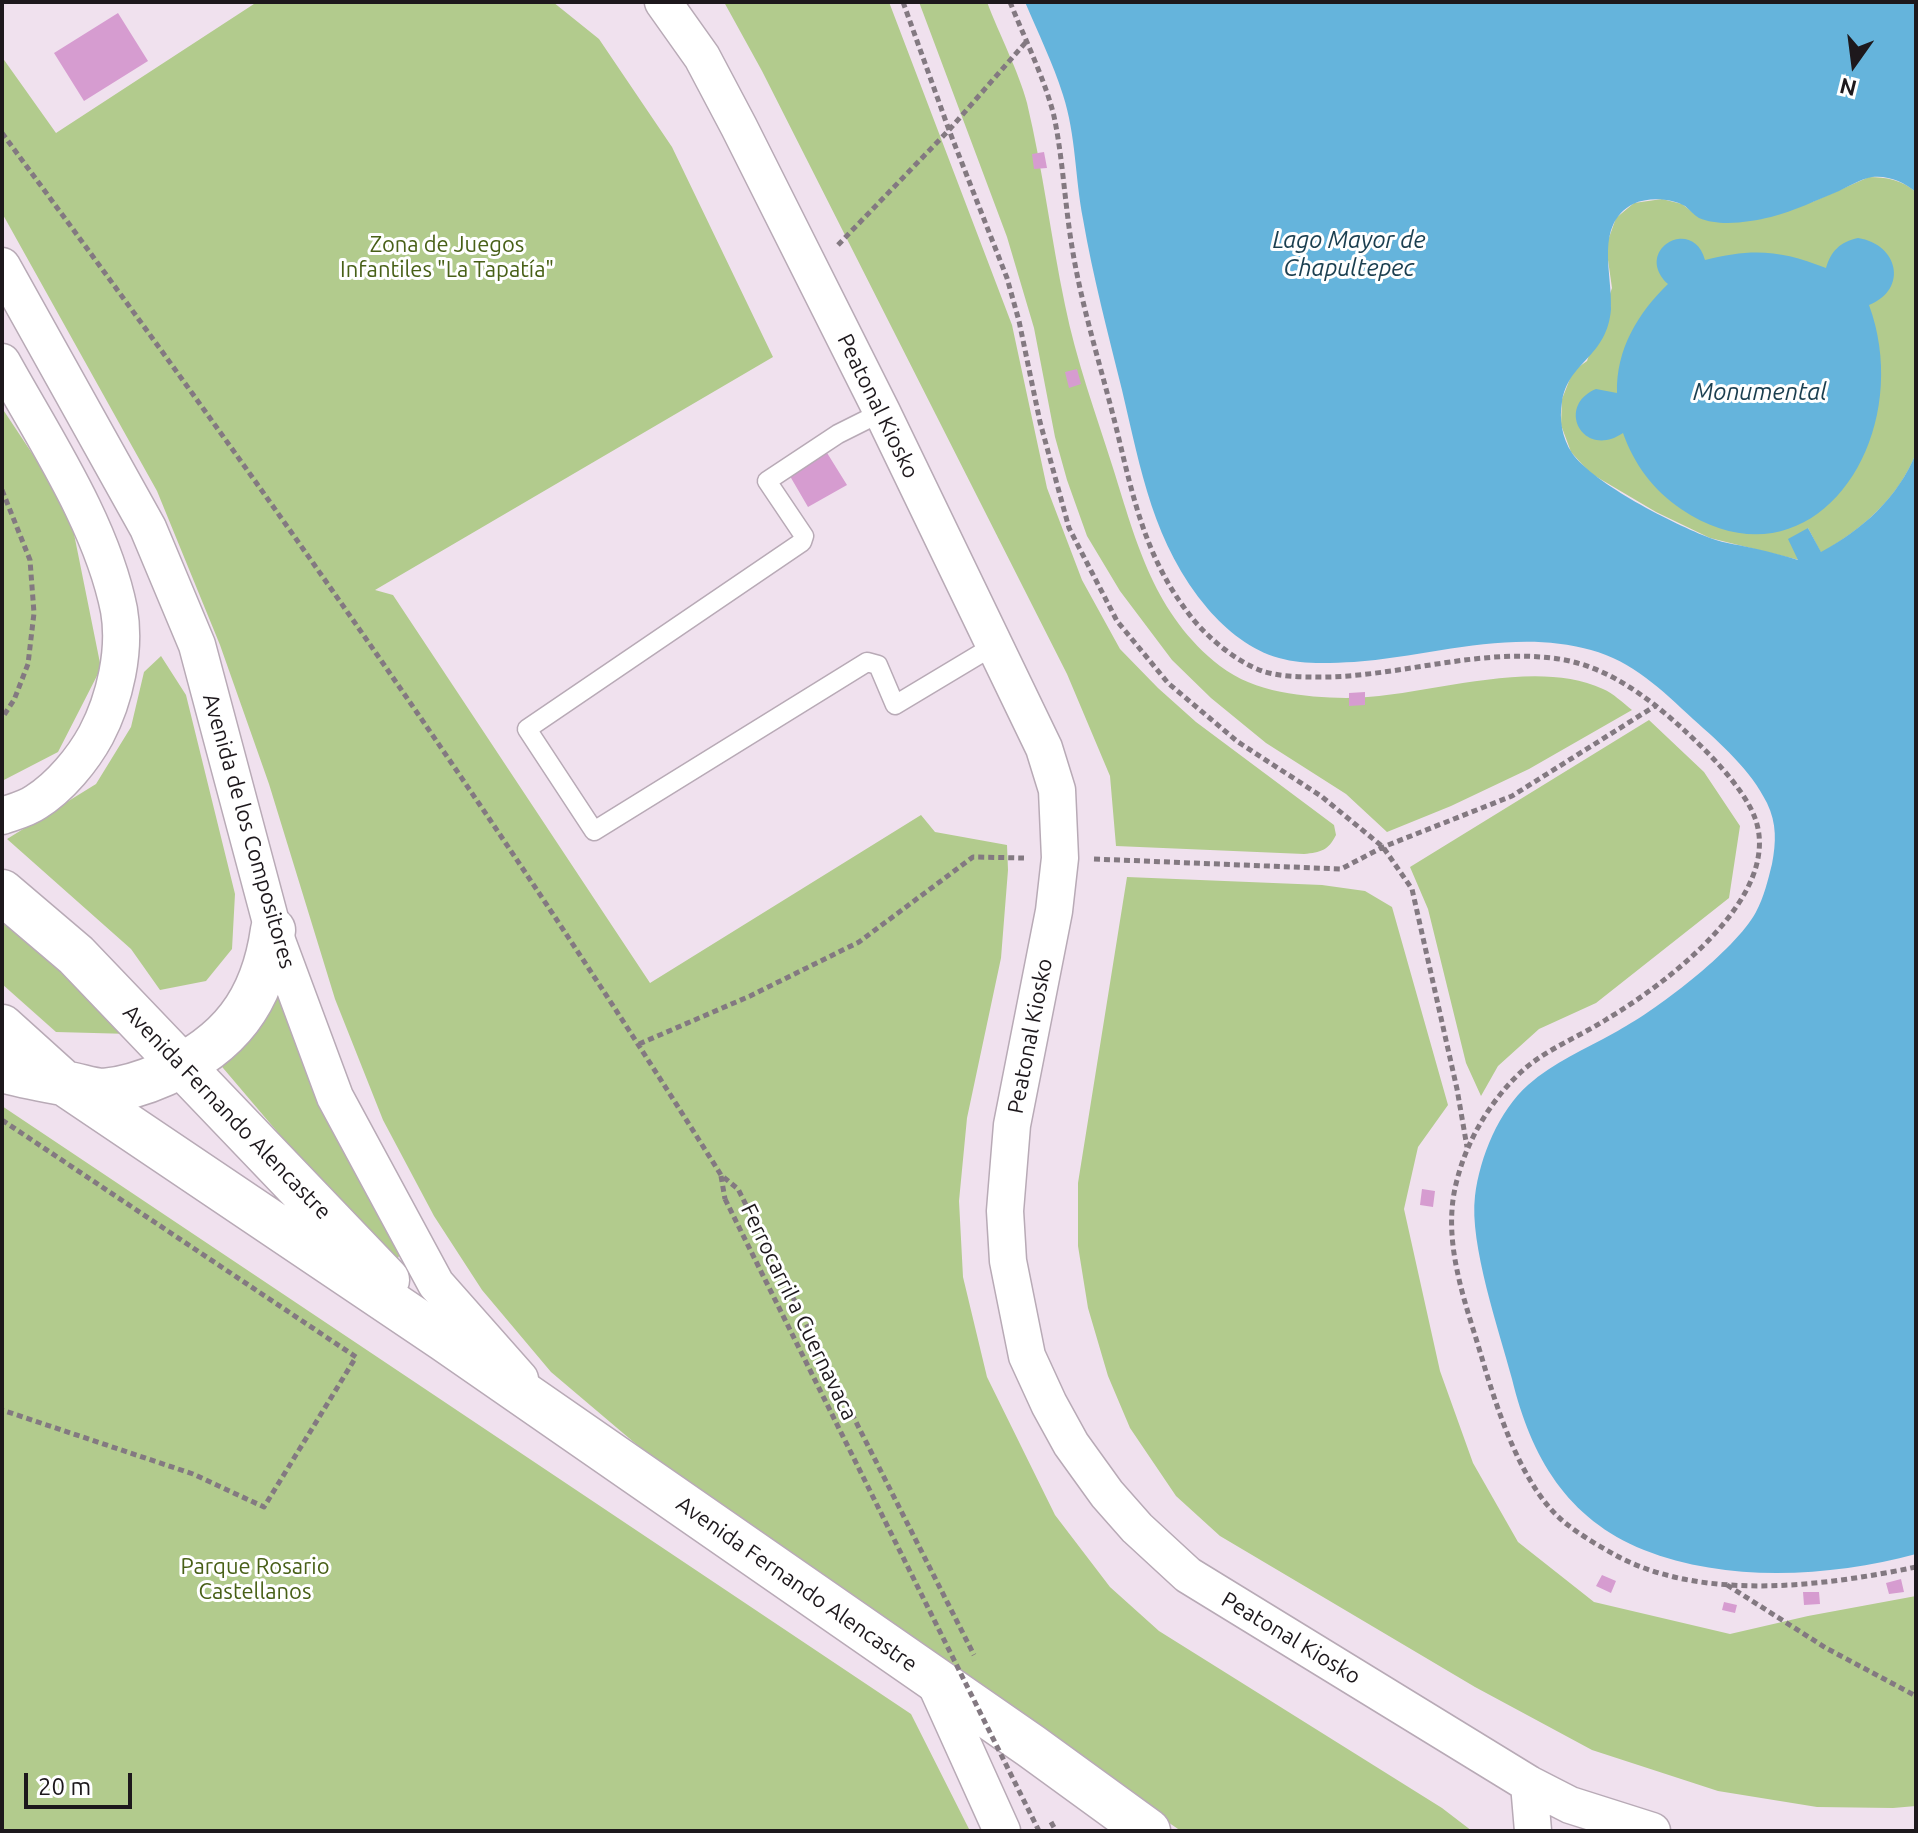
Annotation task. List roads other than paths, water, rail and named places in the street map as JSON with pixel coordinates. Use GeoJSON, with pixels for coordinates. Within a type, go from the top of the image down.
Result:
{"type":"FeatureCollection","features":[{"type":"Feature","properties":{"kind":"street","name":"Peatonal Kiosko"},"geometry":{"type":"LineString","coordinates":[[663,2],[702,57],[882,412],[1044,748],[1057,790],[1060,858],[1054,911],[1012,1125],[1005,1211],[1008,1261],[1027,1356],[1049,1404],[1071,1444],[1107,1494],[1137,1528],[1188,1575],[1529,1784],[1570,1805],[1652,1831]]}},
{"type":"Feature","properties":{"kind":"street","name":"Avenida de los Compositores"},"geometry":{"type":"LineString","coordinates":[[2,266],[148,528],[197,645],[273,930],[335,1097],[436,1284],[553,1416]]}},
{"type":"Feature","properties":{"kind":"street"},"geometry":{"type":"LineString","coordinates":[[2,362],[77,500],[101,554],[119,611],[121,641],[113,694],[104,721],[86,755],[36,803],[2,816]]}},
{"type":"Feature","properties":{"kind":"street","name":"Avenida Fernando Alencastre"},"geometry":{"type":"LineString","coordinates":[[2,892],[76,955],[444,1339]]}},
{"type":"Feature","properties":{"kind":"street"},"geometry":{"type":"LineString","coordinates":[[2,1070],[102,1091],[155,1078],[183,1065],[219,1041],[249,1005],[269,956],[273,930]]}},
{"type":"Feature","properties":{"kind":"street","name":"Avenida Fernando Alencastre"},"geometry":{"type":"LineString","coordinates":[[2,1027],[64,1083],[444,1339],[1148,1831]]}},
{"type":"Feature","properties":{"kind":"street"},"geometry":{"type":"LineString","coordinates":[[933,1678],[1002,1831]]}},
{"type":"Feature","properties":{"kind":"street"},"geometry":{"type":"LineString","coordinates":[[1529,1784],[1533,1831]]}},
{"type":"Feature","properties":{"kind":"lane"},"geometry":{"type":"LineString","coordinates":[[882,412],[838,434],[767,481],[804,536],[802,542],[527,729],[594,831],[867,662],[878,665],[895,705],[995,645]]}},
{"type":"Feature","properties":{"kind":"water","name":"Lago Mayor de Chapultepec"},"geometry":{"type":"Polygon","coordinates":[[[1025,2],[1916,2],[1916,192],[1896,180],[1872,177],[1788,212],[1735,223],[1707,221],[1685,206],[1666,200],[1652,199],[1633,204],[1613,224],[1609,237],[1611,309],[1608,325],[1595,349],[1566,388],[1561,415],[1564,435],[1572,453],[1616,490],[1710,538],[1798,560],[1788,539],[1808,528],[1821,552],[1851,534],[1889,498],[1916,453],[1916,1554],[1814,1572],[1744,1572],[1676,1561],[1617,1537],[1594,1521],[1573,1503],[1542,1459],[1520,1407],[1476,1238],[1475,1196],[1486,1150],[1508,1108],[1528,1085],[1671,996],[1746,928],[1766,888],[1772,864],[1773,818],[1752,779],[1724,747],[1646,678],[1606,655],[1562,644],[1532,642],[1473,646],[1354,662],[1297,662],[1259,650],[1240,639],[1215,617],[1174,559],[1143,477],[1091,262],[1067,110],[1055,71],[1025,2]]]}},
{"type":"Feature","properties":{"kind":"water","name":"Monumental"},"geometry":{"type":"Polygon","coordinates":[[[1858,238],[1882,249],[1894,268],[1890,289],[1869,305],[1880,356],[1879,405],[1866,451],[1842,490],[1811,518],[1773,533],[1729,531],[1681,509],[1653,485],[1639,466],[1623,433],[1609,440],[1596,440],[1579,428],[1577,407],[1584,397],[1596,389],[1617,393],[1620,361],[1631,333],[1647,307],[1668,284],[1659,271],[1657,260],[1668,242],[1689,240],[1698,247],[1705,260],[1766,253],[1795,257],[1826,268],[1837,248],[1858,238]]]}},
{"type":"Feature","properties":{"kind":"park label","name":"Zona de Juegos Infantiles \"La Tapatía\""},"geometry":{"type":"Point","coordinates":[447,258]}},
{"type":"Feature","properties":{"kind":"park label","name":"Parque Rosario Castellanos"},"geometry":{"type":"Point","coordinates":[255,1580]}}]}
